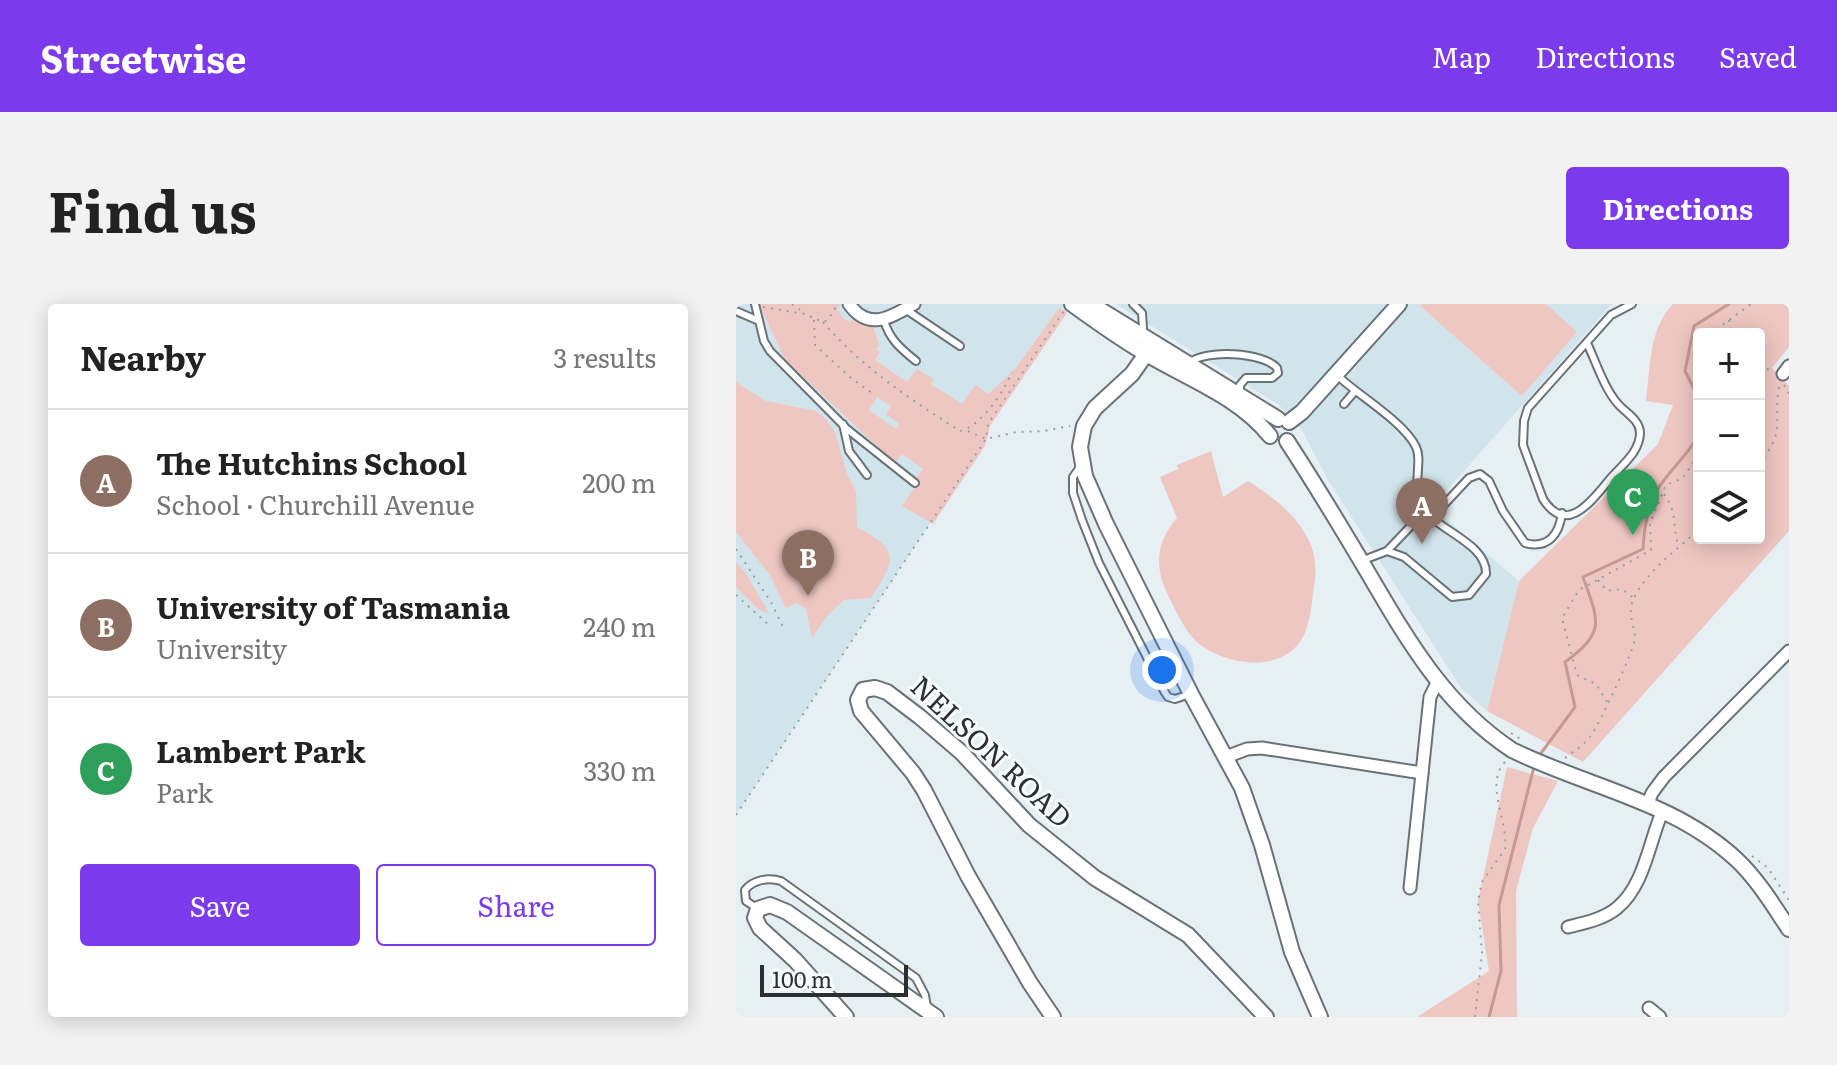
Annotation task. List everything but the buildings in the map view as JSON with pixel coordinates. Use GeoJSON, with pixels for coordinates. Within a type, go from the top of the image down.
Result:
{"type":"FeatureCollection","features":[{"type":"Feature","properties":{"kind":"street"},"geometry":{"type":"LineString","coordinates":[[849,304],[863,317],[884,320],[910,306]]}},
{"type":"Feature","properties":{"kind":"street"},"geometry":{"type":"LineString","coordinates":[[1091,304],[1150,349]]}},
{"type":"Feature","properties":{"kind":"street"},"geometry":{"type":"LineString","coordinates":[[1270,436],[1269,425],[1302,412],[1399,304]]}},
{"type":"Feature","properties":{"kind":"street"},"geometry":{"type":"LineString","coordinates":[[1069,305],[1283,421],[1292,433],[1287,441]]}},
{"type":"Feature","properties":{"kind":"street"},"geometry":{"type":"LineString","coordinates":[[1150,349],[1132,374],[1095,408],[1083,429],[1080,447],[1082,464],[1088,487],[1191,694],[1226,757],[1255,821],[1292,952],[1320,1017]]}},
{"type":"Feature","properties":{"kind":"street"},"geometry":{"type":"LineString","coordinates":[[1189,371],[1259,423],[1278,442],[1287,441]]}},
{"type":"Feature","properties":{"kind":"street"},"geometry":{"type":"LineString","coordinates":[[1287,441],[1418,657],[1468,716],[1512,750],[1527,751],[1549,766],[1663,810],[1734,858],[1764,891],[1789,929]]}},
{"type":"Feature","properties":{"kind":"street"},"geometry":{"type":"LineString","coordinates":[[1648,803],[1664,777],[1789,652]]}},
{"type":"Feature","properties":{"kind":"street"},"geometry":{"type":"LineString","coordinates":[[1410,888],[1430,697],[1437,683]]}},
{"type":"Feature","properties":{"kind":"street","name":"NELSON ROAD"},"geometry":{"type":"LineString","coordinates":[[1053,1017],[968,876],[933,803],[913,773],[861,711],[858,700],[863,690],[875,688],[887,692],[920,717],[962,753],[1029,825],[1095,878],[1188,935],[1266,1017]]}},
{"type":"Feature","properties":{"kind":"street"},"geometry":{"type":"LineString","coordinates":[[1226,757],[1247,749],[1262,748],[1422,773]]}},
{"type":"Feature","properties":{"kind":"street"},"geometry":{"type":"LineString","coordinates":[[1568,927],[1607,914],[1621,903],[1643,868],[1663,810]]}},
{"type":"Feature","properties":{"kind":"street"},"geometry":{"type":"LineString","coordinates":[[846,1017],[803,968],[760,928],[752,905],[770,905],[787,912],[932,1014]]}},
{"type":"Feature","properties":{"kind":"street"},"geometry":{"type":"LineString","coordinates":[[1649,1008],[1660,1017]]}},
{"type":"Feature","properties":{"kind":"lane"},"geometry":{"type":"LineString","coordinates":[[755,304],[764,341],[770,351],[843,424],[915,483]]}},
{"type":"Feature","properties":{"kind":"lane"},"geometry":{"type":"LineString","coordinates":[[1133,304],[1142,313],[1143,328]]}},
{"type":"Feature","properties":{"kind":"lane"},"geometry":{"type":"LineString","coordinates":[[1587,343],[1616,402],[1638,425],[1639,441],[1588,507],[1577,513],[1562,513],[1547,505],[1536,483],[1523,445],[1524,421],[1535,399],[1611,315],[1632,304]]}},
{"type":"Feature","properties":{"kind":"lane"},"geometry":{"type":"LineString","coordinates":[[910,306],[960,346]]}},
{"type":"Feature","properties":{"kind":"lane"},"geometry":{"type":"LineString","coordinates":[[736,311],[759,321]]}},
{"type":"Feature","properties":{"kind":"lane"},"geometry":{"type":"LineString","coordinates":[[884,320],[887,332],[895,343],[916,361]]}},
{"type":"Feature","properties":{"kind":"lane"},"geometry":{"type":"LineString","coordinates":[[1189,371],[1200,356],[1226,354],[1265,359],[1277,368],[1278,373],[1272,378],[1248,377],[1243,380],[1240,395]]}},
{"type":"Feature","properties":{"kind":"lane"},"geometry":{"type":"LineString","coordinates":[[1336,375],[1415,444],[1418,455],[1416,483],[1425,511],[1473,548],[1484,560],[1486,574],[1469,595],[1452,597],[1404,557],[1387,551]]}},
{"type":"Feature","properties":{"kind":"lane"},"geometry":{"type":"LineString","coordinates":[[1344,404],[1355,391]]}},
{"type":"Feature","properties":{"kind":"lane"},"geometry":{"type":"LineString","coordinates":[[843,424],[849,451],[867,475]]}},
{"type":"Feature","properties":{"kind":"lane"},"geometry":{"type":"LineString","coordinates":[[1082,464],[1073,477],[1073,493],[1099,563],[1168,697],[1175,699],[1191,694]]}},
{"type":"Feature","properties":{"kind":"lane"},"geometry":{"type":"LineString","coordinates":[[1439,510],[1469,478],[1480,474],[1489,481],[1503,511],[1525,543],[1538,545],[1553,538],[1557,534],[1562,513]]}},
{"type":"Feature","properties":{"kind":"lane"},"geometry":{"type":"LineString","coordinates":[[1361,561],[1387,551],[1425,511]]}},
{"type":"Feature","properties":{"kind":"lane"},"geometry":{"type":"LineString","coordinates":[[752,905],[745,890],[749,884],[765,880],[781,881],[845,930],[916,978],[932,1014]]}},
{"type":"Feature","properties":{"kind":"lane"},"geometry":{"type":"LineString","coordinates":[[737,896],[752,905]]}},
{"type":"Feature","properties":{"kind":"path"},"geometry":{"type":"LineString","coordinates":[[792,304],[814,320],[823,322],[843,345],[884,380],[960,431],[979,420],[1012,372]]}},
{"type":"Feature","properties":{"kind":"path"},"geometry":{"type":"LineString","coordinates":[[823,322],[828,320],[838,304]]}},
{"type":"Feature","properties":{"kind":"path"},"geometry":{"type":"LineString","coordinates":[[1718,328],[1751,304]]}},
{"type":"Feature","properties":{"kind":"path"},"geometry":{"type":"LineString","coordinates":[[736,815],[986,439],[988,424],[1069,305]]}},
{"type":"Feature","properties":{"kind":"path"},"geometry":{"type":"LineString","coordinates":[[770,307],[805,314]]}},
{"type":"Feature","properties":{"kind":"path"},"geometry":{"type":"LineString","coordinates":[[1729,319],[1731,328]]}},
{"type":"Feature","properties":{"kind":"path"},"geometry":{"type":"LineString","coordinates":[[814,320],[815,345],[872,393]]}},
{"type":"Feature","properties":{"kind":"path"},"geometry":{"type":"LineString","coordinates":[[1765,368],[1786,370],[1779,388],[1781,435],[1778,445],[1765,458]]}},
{"type":"Feature","properties":{"kind":"path"},"geometry":{"type":"LineString","coordinates":[[966,430],[986,439],[1068,426],[1083,429]]}},
{"type":"Feature","properties":{"kind":"path"},"geometry":{"type":"LineString","coordinates":[[1607,702],[1596,684],[1577,675],[1562,618],[1582,588],[1651,550],[1650,523],[1666,485],[1683,478],[1693,462]]}},
{"type":"Feature","properties":{"kind":"path"},"geometry":{"type":"LineString","coordinates":[[1663,493],[1675,509],[1674,535],[1680,548]]}},
{"type":"Feature","properties":{"kind":"path"},"geometry":{"type":"LineString","coordinates":[[1549,766],[1583,745],[1593,733],[1631,653],[1635,638],[1629,617],[1633,598],[1655,569],[1693,535]]}},
{"type":"Feature","properties":{"kind":"path"},"geometry":{"type":"LineString","coordinates":[[736,549],[771,602],[784,629]]}},
{"type":"Feature","properties":{"kind":"path"},"geometry":{"type":"LineString","coordinates":[[1598,579],[1607,591],[1627,591],[1633,598]]}},
{"type":"Feature","properties":{"kind":"path"},"geometry":{"type":"LineString","coordinates":[[736,595],[771,627]]}},
{"type":"Feature","properties":{"kind":"path"},"geometry":{"type":"LineString","coordinates":[[1507,731],[1527,751]]}},
{"type":"Feature","properties":{"kind":"path"},"geometry":{"type":"LineString","coordinates":[[1475,1017],[1482,953],[1478,901],[1482,882],[1505,849],[1497,790],[1501,767],[1512,750]]}},
{"type":"Feature","properties":{"kind":"shaded area"},"geometry":{"type":"Polygon","coordinates":[[[736,304],[1078,304],[1068,310],[986,422],[986,439],[736,815],[736,304]]]}},
{"type":"Feature","properties":{"kind":"shaded area"},"geometry":{"type":"Polygon","coordinates":[[[759,304],[840,304],[837,309],[843,318],[850,322],[854,317],[874,328],[879,345],[876,350],[880,352],[875,360],[907,382],[917,369],[934,379],[931,384],[962,404],[975,385],[989,394],[1016,368],[1059,308],[1067,313],[990,426],[985,446],[933,524],[902,506],[919,481],[917,478],[923,469],[902,454],[895,463],[785,360],[759,304]],[[877,397],[869,410],[896,429],[899,424],[886,414],[891,406],[877,397]]]}},
{"type":"Feature","properties":{"kind":"shaded area"},"geometry":{"type":"Polygon","coordinates":[[[1116,304],[1612,304],[1432,507],[1519,581],[1487,711],[1461,688],[1328,480],[1303,432],[1279,405],[1116,304]]]}},
{"type":"Feature","properties":{"kind":"shaded area"},"geometry":{"type":"Polygon","coordinates":[[[1546,304],[1577,332],[1522,396],[1420,306],[1546,304]]]}},
{"type":"Feature","properties":{"kind":"shaded area"},"geometry":{"type":"Polygon","coordinates":[[[1673,304],[1789,304],[1789,347],[1772,368],[1789,386],[1789,531],[1583,762],[1487,711],[1519,581],[1658,444],[1673,405],[1646,401],[1652,350],[1659,325],[1673,304]]]}},
{"type":"Feature","properties":{"kind":"shaded area"},"geometry":{"type":"Polygon","coordinates":[[[736,382],[766,401],[816,411],[826,419],[835,432],[847,474],[856,491],[857,527],[881,543],[890,557],[886,574],[871,598],[844,600],[827,616],[812,638],[806,609],[796,603],[786,608],[770,575],[736,532],[736,382]]]}},
{"type":"Feature","properties":{"kind":"shaded area"},"geometry":{"type":"Polygon","coordinates":[[[1211,451],[1223,497],[1248,481],[1292,516],[1313,551],[1315,581],[1304,635],[1295,648],[1269,661],[1238,661],[1222,657],[1197,642],[1181,620],[1161,574],[1161,545],[1177,518],[1160,477],[1178,469],[1177,465],[1211,451]]]}},
{"type":"Feature","properties":{"kind":"shaded area"},"geometry":{"type":"Polygon","coordinates":[[[736,562],[769,613],[759,610],[736,587],[736,562]]]}},
{"type":"Feature","properties":{"kind":"shaded area"},"geometry":{"type":"Polygon","coordinates":[[[1507,767],[1558,781],[1533,828],[1516,891],[1517,1017],[1417,1017],[1489,971],[1478,901],[1507,767]]]}},
{"type":"Feature","properties":{"kind":"waterway"},"geometry":{"type":"LineString","coordinates":[[1694,328],[1729,304]]}},
{"type":"Feature","properties":{"kind":"waterway"},"geometry":{"type":"LineString","coordinates":[[1693,331],[1685,371],[1693,387]]}},
{"type":"Feature","properties":{"kind":"waterway"},"geometry":{"type":"LineString","coordinates":[[1539,756],[1575,707],[1565,662],[1593,634],[1595,616],[1583,577],[1643,549],[1646,520],[1656,492],[1693,444]]}},
{"type":"Feature","properties":{"kind":"waterway"},"geometry":{"type":"LineString","coordinates":[[1489,1017],[1501,971],[1499,905],[1534,767]]}},
{"type":"Feature","properties":{"kind":"place","name":"Lambert Park"},"geometry":{"type":"Point","coordinates":[1633,535]}},
{"type":"Feature","properties":{"kind":"place","name":"The Hutchins School"},"geometry":{"type":"Point","coordinates":[1422,544]}},
{"type":"Feature","properties":{"kind":"place","name":"University of Tasmania"},"geometry":{"type":"Point","coordinates":[808,596]}}]}
